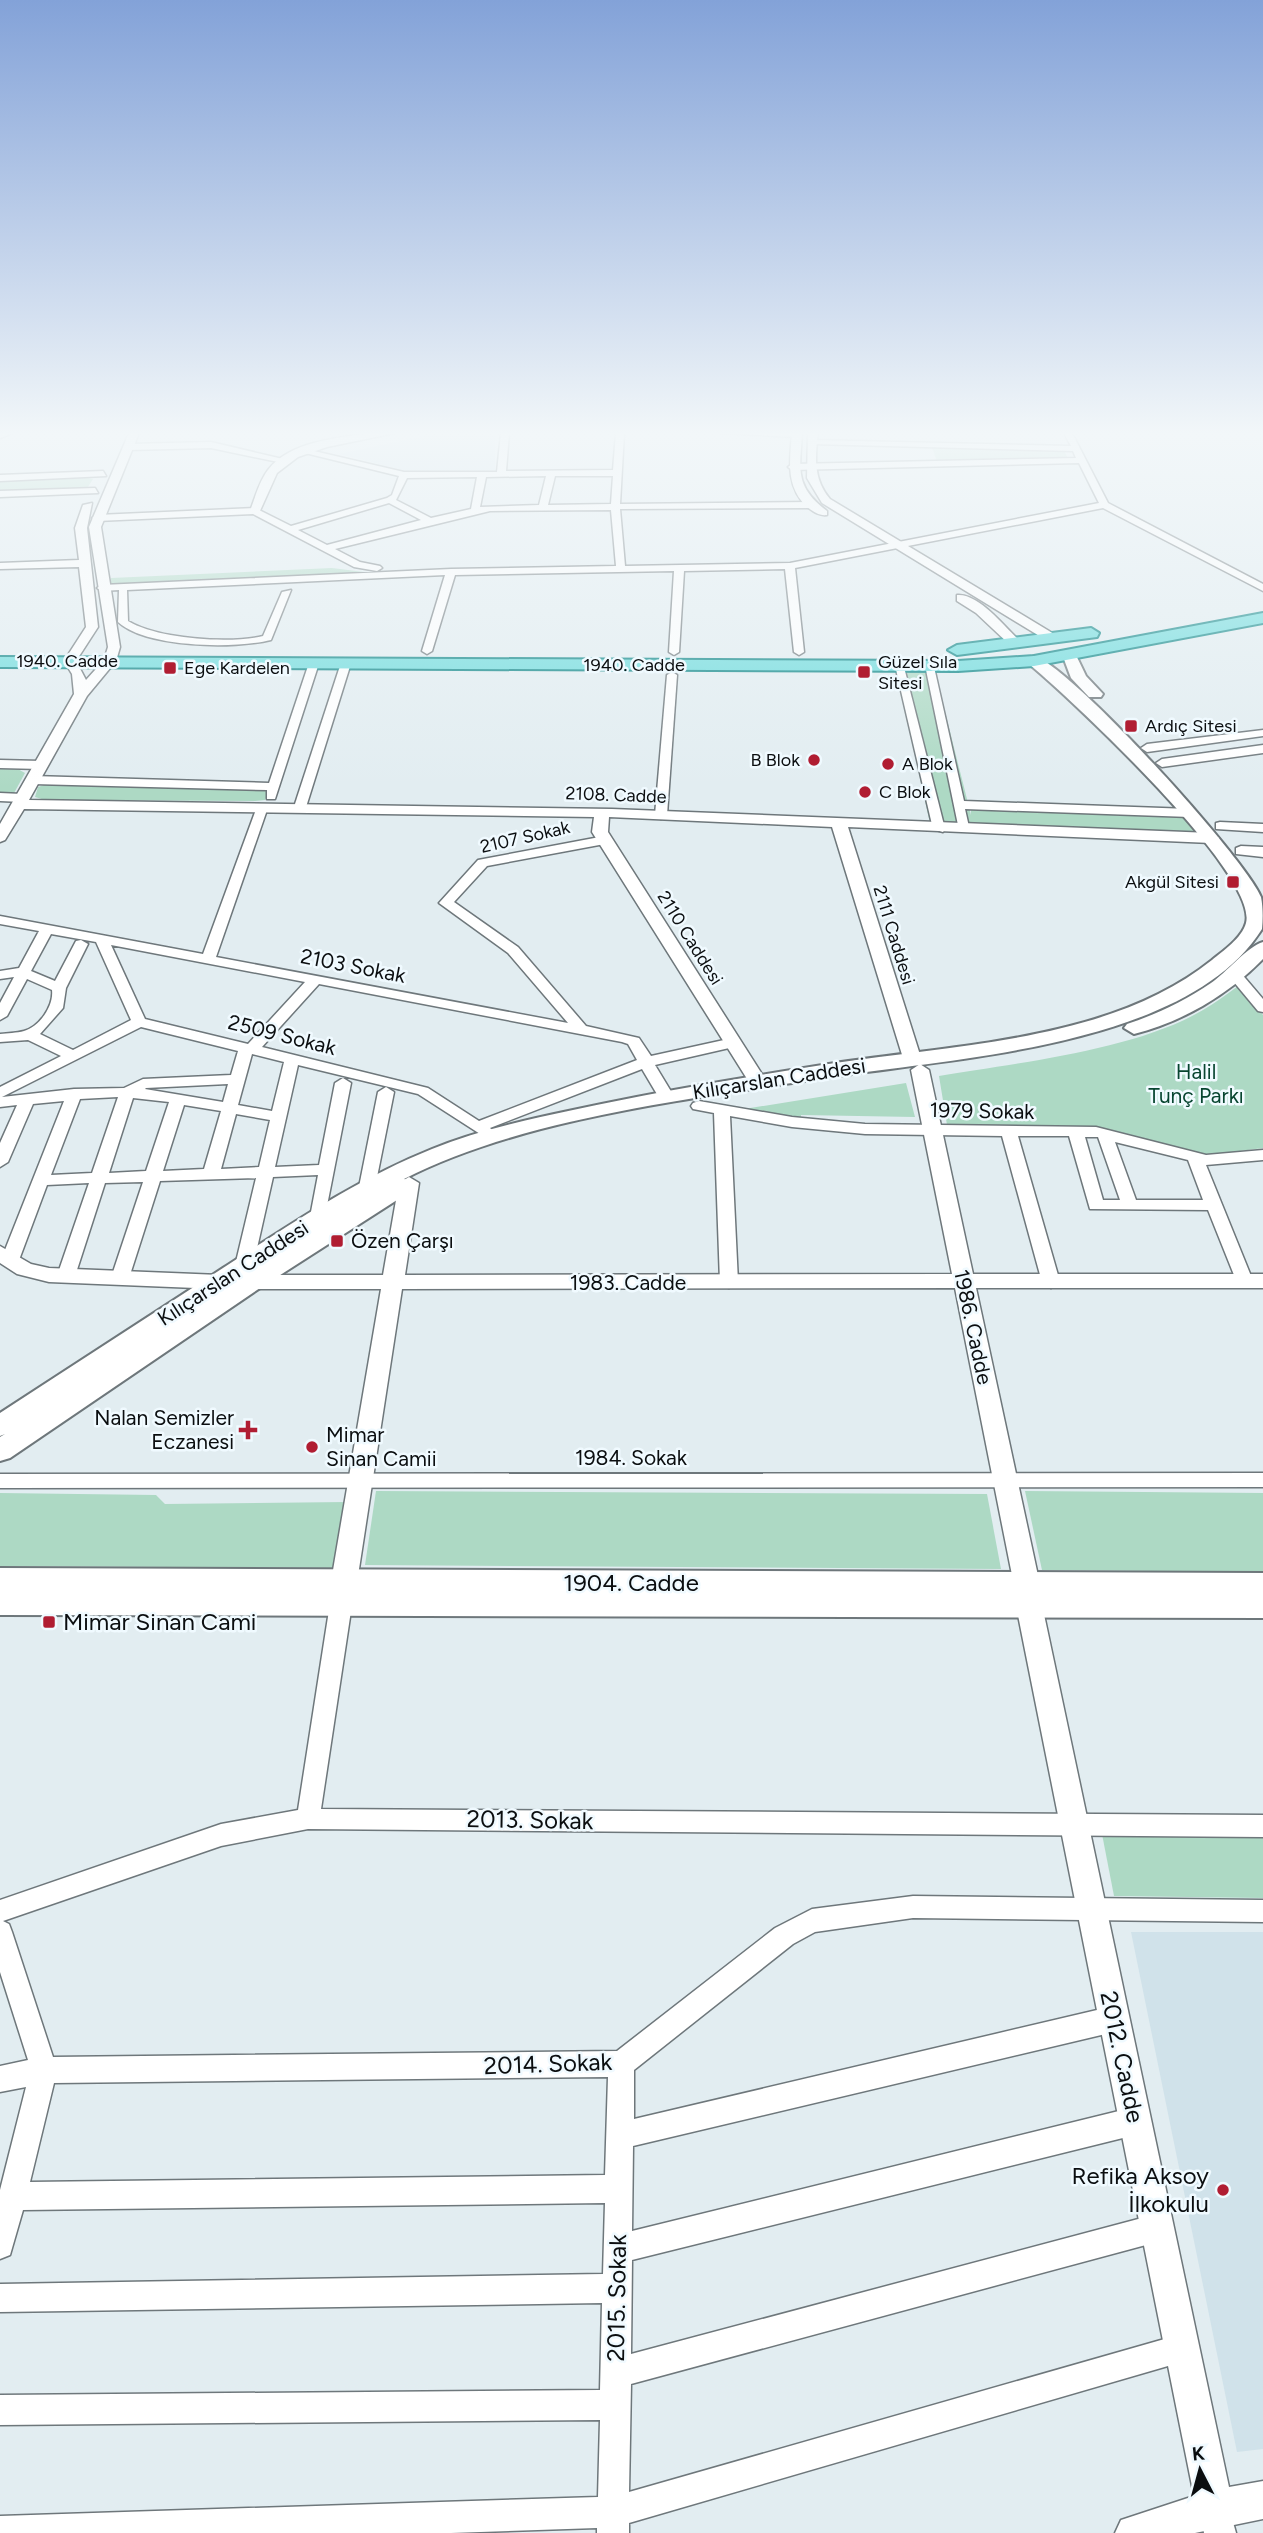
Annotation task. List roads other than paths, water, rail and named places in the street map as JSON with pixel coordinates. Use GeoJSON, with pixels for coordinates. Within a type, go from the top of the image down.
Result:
{"type":"FeatureCollection","features":[{"type":"Feature","properties":{"kind":"main road","name":"1940. Cadde"},"geometry":{"type":"LineString","coordinates":[[0,662],[74,655],[426,650],[938,652],[1013,641],[1141,629],[1263,608]]}},
{"type":"Feature","properties":{"kind":"main road","name":"1940. Cadde"},"geometry":{"type":"LineString","coordinates":[[112,654],[314,663],[929,667],[1034,661],[1263,618]]}},
{"type":"Feature","properties":{"kind":"main road"},"geometry":{"type":"LineString","coordinates":[[1050,637],[1069,654]]}},
{"type":"Feature","properties":{"kind":"main road"},"geometry":{"type":"LineString","coordinates":[[1013,641],[1034,661]]}},
{"type":"Feature","properties":{"kind":"main road","name":"1940. Cadde"},"geometry":{"type":"LineString","coordinates":[[0,649],[74,655]]}},
{"type":"Feature","properties":{"kind":"main road","name":"Kılıçarslan Caddesi"},"geometry":{"type":"LineString","coordinates":[[0,1426],[220,1282],[248,1274],[409,1183],[447,1166],[517,1145],[1088,1027],[1161,999],[1219,965],[1250,933],[1258,913],[1245,881],[1215,832],[1162,763],[1079,678],[1069,654]]}},
{"type":"Feature","properties":{"kind":"main road","name":"Kılıçarslan Caddesi"},"geometry":{"type":"LineString","coordinates":[[1034,661],[1086,703],[1190,813],[1241,851],[1258,871]]}},
{"type":"Feature","properties":{"kind":"main road","name":"Kılıçarslan Caddesi"},"geometry":{"type":"LineString","coordinates":[[0,1451],[248,1274],[318,1217],[367,1187],[484,1132],[758,1082],[1067,1046],[1139,1027],[1185,1007],[1235,975],[1263,948]]}},
{"type":"Feature","properties":{"kind":"main road","name":"1904. Cadde"},"geometry":{"type":"LineString","coordinates":[[0,1580],[342,1593]]}},
{"type":"Feature","properties":{"kind":"main road","name":"1904. Cadde"},"geometry":{"type":"LineString","coordinates":[[0,1602],[342,1593],[1028,1595],[1263,1586]]}},
{"type":"Feature","properties":{"kind":"main road","name":"1904. Cadde"},"geometry":{"type":"LineString","coordinates":[[1028,1595],[1263,1606]]}},
{"type":"Feature","properties":{"kind":"street"},"geometry":{"type":"LineString","coordinates":[[81,694],[82,682],[74,655],[92,627],[84,551]]}},
{"type":"Feature","properties":{"kind":"street"},"geometry":{"type":"LineString","coordinates":[[0,837],[81,694],[112,654],[98,551]]}},
{"type":"Feature","properties":{"kind":"street"},"geometry":{"type":"LineString","coordinates":[[329,551],[357,565],[402,574]]}},
{"type":"Feature","properties":{"kind":"street"},"geometry":{"type":"LineString","coordinates":[[619,551],[621,570]]}},
{"type":"Feature","properties":{"kind":"street"},"geometry":{"type":"LineString","coordinates":[[102,583],[451,572],[790,566],[863,551]]}},
{"type":"Feature","properties":{"kind":"street"},"geometry":{"type":"LineString","coordinates":[[884,551],[979,610],[1013,641]]}},
{"type":"Feature","properties":{"kind":"street"},"geometry":{"type":"LineString","coordinates":[[905,551],[1050,637]]}},
{"type":"Feature","properties":{"kind":"street"},"geometry":{"type":"LineString","coordinates":[[1193,551],[1263,588]]}},
{"type":"Feature","properties":{"kind":"street"},"geometry":{"type":"LineString","coordinates":[[0,566],[85,563]]}},
{"type":"Feature","properties":{"kind":"street"},"geometry":{"type":"LineString","coordinates":[[102,583],[357,565]]}},
{"type":"Feature","properties":{"kind":"street"},"geometry":{"type":"LineString","coordinates":[[790,566],[799,652]]}},
{"type":"Feature","properties":{"kind":"street"},"geometry":{"type":"LineString","coordinates":[[674,652],[679,569]]}},
{"type":"Feature","properties":{"kind":"street"},"geometry":{"type":"LineString","coordinates":[[426,650],[451,572]]}},
{"type":"Feature","properties":{"kind":"street"},"geometry":{"type":"LineString","coordinates":[[123,592],[123,622],[147,635],[261,641],[267,638],[287,592]]}},
{"type":"Feature","properties":{"kind":"street"},"geometry":{"type":"LineString","coordinates":[[106,612],[123,610]]}},
{"type":"Feature","properties":{"kind":"street"},"geometry":{"type":"LineString","coordinates":[[300,807],[314,713],[314,663]]}},
{"type":"Feature","properties":{"kind":"street"},"geometry":{"type":"LineString","coordinates":[[208,960],[272,787],[346,663]]}},
{"type":"Feature","properties":{"kind":"street"},"geometry":{"type":"LineString","coordinates":[[899,667],[939,829]]}},
{"type":"Feature","properties":{"kind":"street"},"geometry":{"type":"LineString","coordinates":[[929,667],[963,827]]}},
{"type":"Feature","properties":{"kind":"street"},"geometry":{"type":"LineString","coordinates":[[661,815],[672,675]]}},
{"type":"Feature","properties":{"kind":"street"},"geometry":{"type":"LineString","coordinates":[[1147,748],[1263,733]]}},
{"type":"Feature","properties":{"kind":"street"},"geometry":{"type":"LineString","coordinates":[[1162,763],[1263,749]]}},
{"type":"Feature","properties":{"kind":"street"},"geometry":{"type":"LineString","coordinates":[[0,765],[41,765]]}},
{"type":"Feature","properties":{"kind":"street"},"geometry":{"type":"LineString","coordinates":[[33,780],[272,787]]}},
{"type":"Feature","properties":{"kind":"street"},"geometry":{"type":"LineString","coordinates":[[0,797],[21,801]]}},
{"type":"Feature","properties":{"kind":"street","name":"2108. Cadde"},"geometry":{"type":"LineString","coordinates":[[21,801],[603,813],[939,829],[963,827],[1215,832]]}},
{"type":"Feature","properties":{"kind":"street"},"geometry":{"type":"LineString","coordinates":[[959,805],[1190,813]]}},
{"type":"Feature","properties":{"kind":"street","name":"2110 Caddesi"},"geometry":{"type":"LineString","coordinates":[[603,813],[600,830],[605,840],[758,1082]]}},
{"type":"Feature","properties":{"kind":"street","name":"2111 Caddesi"},"geometry":{"type":"LineString","coordinates":[[839,824],[916,1064]]}},
{"type":"Feature","properties":{"kind":"street"},"geometry":{"type":"LineString","coordinates":[[1215,832],[1263,828]]}},
{"type":"Feature","properties":{"kind":"street","name":"2107 Sokak"},"geometry":{"type":"LineString","coordinates":[[581,1029],[513,950],[446,903],[483,863],[605,840]]}},
{"type":"Feature","properties":{"kind":"street"},"geometry":{"type":"LineString","coordinates":[[1241,851],[1263,852]]}},
{"type":"Feature","properties":{"kind":"street"},"geometry":{"type":"LineString","coordinates":[[0,938],[5,921]]}},
{"type":"Feature","properties":{"kind":"street","name":"2103 Sokak"},"geometry":{"type":"LineString","coordinates":[[5,921],[631,1039],[667,1098]]}},
{"type":"Feature","properties":{"kind":"street"},"geometry":{"type":"LineString","coordinates":[[0,1016],[47,929]]}},
{"type":"Feature","properties":{"kind":"street"},"geometry":{"type":"LineString","coordinates":[[0,1093],[139,1022],[102,940]]}},
{"type":"Feature","properties":{"kind":"street"},"geometry":{"type":"LineString","coordinates":[[30,1035],[58,1007],[61,996],[59,988],[81,944]]}},
{"type":"Feature","properties":{"kind":"street"},"geometry":{"type":"LineString","coordinates":[[0,975],[22,972],[59,988]]}},
{"type":"Feature","properties":{"kind":"street"},"geometry":{"type":"LineString","coordinates":[[1235,975],[1263,1008]]}},
{"type":"Feature","properties":{"kind":"street"},"geometry":{"type":"LineString","coordinates":[[211,1175],[237,1079],[249,1049],[315,980]]}},
{"type":"Feature","properties":{"kind":"street","name":"2509 Sokak"},"geometry":{"type":"LineString","coordinates":[[139,1022],[427,1093],[484,1132]]}},
{"type":"Feature","properties":{"kind":"street"},"geometry":{"type":"LineString","coordinates":[[0,1038],[30,1035],[73,1056]]}},
{"type":"Feature","properties":{"kind":"street"},"geometry":{"type":"LineString","coordinates":[[484,1132],[646,1062],[733,1043]]}},
{"type":"Feature","properties":{"kind":"street"},"geometry":{"type":"LineString","coordinates":[[248,1274],[292,1059]]}},
{"type":"Feature","properties":{"kind":"street","name":"1986. Cadde"},"geometry":{"type":"LineString","coordinates":[[916,1064],[933,1131],[1028,1595]]}},
{"type":"Feature","properties":{"kind":"street"},"geometry":{"type":"LineString","coordinates":[[66,1276],[127,1093],[144,1084],[237,1079]]}},
{"type":"Feature","properties":{"kind":"street"},"geometry":{"type":"LineString","coordinates":[[318,1217],[343,1083]]}},
{"type":"Feature","properties":{"kind":"street"},"geometry":{"type":"LineString","coordinates":[[367,1187],[386,1092]]}},
{"type":"Feature","properties":{"kind":"street"},"geometry":{"type":"LineString","coordinates":[[0,1102],[74,1094],[127,1093],[279,1117]]}},
{"type":"Feature","properties":{"kind":"street"},"geometry":{"type":"LineString","coordinates":[[74,1094],[41,1180],[5,1256],[35,1273],[220,1282]]}},
{"type":"Feature","properties":{"kind":"street"},"geometry":{"type":"LineString","coordinates":[[0,1162],[27,1098]]}},
{"type":"Feature","properties":{"kind":"street"},"geometry":{"type":"LineString","coordinates":[[120,1278],[178,1099]]}},
{"type":"Feature","properties":{"kind":"street","name":"1979 Sokak"},"geometry":{"type":"LineString","coordinates":[[699,1106],[824,1126],[1105,1135],[1209,1160],[1263,1155]]}},
{"type":"Feature","properties":{"kind":"street"},"geometry":{"type":"LineString","coordinates":[[722,1110],[729,1282]]}},
{"type":"Feature","properties":{"kind":"street"},"geometry":{"type":"LineString","coordinates":[[1009,1132],[1051,1282]]}},
{"type":"Feature","properties":{"kind":"street"},"geometry":{"type":"LineString","coordinates":[[1076,1132],[1096,1205],[1214,1205]]}},
{"type":"Feature","properties":{"kind":"street"},"geometry":{"type":"LineString","coordinates":[[1105,1135],[1130,1205]]}},
{"type":"Feature","properties":{"kind":"street"},"geometry":{"type":"LineString","coordinates":[[1195,1157],[1214,1205],[1253,1281]]}},
{"type":"Feature","properties":{"kind":"street"},"geometry":{"type":"LineString","coordinates":[[41,1180],[327,1170]]}},
{"type":"Feature","properties":{"kind":"street"},"geometry":{"type":"LineString","coordinates":[[308,1819],[409,1183]]}},
{"type":"Feature","properties":{"kind":"street","name":"1983. Cadde"},"geometry":{"type":"LineString","coordinates":[[248,1274],[393,1282],[1253,1281]]}},
{"type":"Feature","properties":{"kind":"street","name":"1984. Sokak"},"geometry":{"type":"LineString","coordinates":[[0,1481],[1263,1480]]}},
{"type":"Feature","properties":{"kind":"street","name":"2012. Cadde"},"geometry":{"type":"LineString","coordinates":[[1028,1595],[1218,2520]]}},
{"type":"Feature","properties":{"kind":"street","name":"2013. Sokak"},"geometry":{"type":"LineString","coordinates":[[0,1911],[221,1835],[308,1819],[1263,1826]]}},
{"type":"Feature","properties":{"kind":"street","name":"2014. Sokak"},"geometry":{"type":"LineString","coordinates":[[0,2079],[44,2070],[621,2064],[784,1936],[812,1921],[913,1908],[1091,1907],[1263,1911]]}},
{"type":"Feature","properties":{"kind":"street"},"geometry":{"type":"LineString","coordinates":[[0,1931],[44,2070],[0,2245]]}},
{"type":"Feature","properties":{"kind":"street"},"geometry":{"type":"LineString","coordinates":[[620,2136],[1114,2019]]}},
{"type":"Feature","properties":{"kind":"street","name":"2015. Sokak"},"geometry":{"type":"LineString","coordinates":[[613,2523],[621,2064]]}},
{"type":"Feature","properties":{"kind":"street"},"geometry":{"type":"LineString","coordinates":[[618,2249],[1135,2121]]}},
{"type":"Feature","properties":{"kind":"street"},"geometry":{"type":"LineString","coordinates":[[12,2196],[619,2189]]}},
{"type":"Feature","properties":{"kind":"street"},"geometry":{"type":"LineString","coordinates":[[616,2373],[1157,2228]]}},
{"type":"Feature","properties":{"kind":"street"},"geometry":{"type":"LineString","coordinates":[[0,2298],[617,2288]]}},
{"type":"Feature","properties":{"kind":"street"},"geometry":{"type":"LineString","coordinates":[[0,2532],[613,2523],[1182,2349]]}},
{"type":"Feature","properties":{"kind":"street"},"geometry":{"type":"LineString","coordinates":[[0,2410],[615,2405]]}},
{"type":"Feature","properties":{"kind":"street"},"geometry":{"type":"LineString","coordinates":[[1133,2533],[1218,2520],[1263,2500]]}},
{"type":"Feature","properties":{"kind":"place","name":"Ege Kardelen"},"geometry":{"type":"Point","coordinates":[170,668]}},
{"type":"Feature","properties":{"kind":"place","name":"Güzel Sıla Sitesi"},"geometry":{"type":"Point","coordinates":[864,672]}},
{"type":"Feature","properties":{"kind":"place","name":"Ardıç Sitesi"},"geometry":{"type":"Point","coordinates":[1131,726]}},
{"type":"Feature","properties":{"kind":"place","name":"B Blok"},"geometry":{"type":"Point","coordinates":[814,760]}},
{"type":"Feature","properties":{"kind":"place","name":"A Blok"},"geometry":{"type":"Point","coordinates":[888,764]}},
{"type":"Feature","properties":{"kind":"place","name":"C Blok"},"geometry":{"type":"Point","coordinates":[865,792]}},
{"type":"Feature","properties":{"kind":"place","name":"Akgül Sitesi"},"geometry":{"type":"Point","coordinates":[1233,882]}},
{"type":"Feature","properties":{"kind":"place","name":"Özen Çarşı"},"geometry":{"type":"Point","coordinates":[337,1241]}},
{"type":"Feature","properties":{"kind":"place","name":"Nalan Semizler Eczanesi"},"geometry":{"type":"Point","coordinates":[248,1430]}},
{"type":"Feature","properties":{"kind":"place","name":"Mimar Sinan Camii"},"geometry":{"type":"Point","coordinates":[312,1447]}},
{"type":"Feature","properties":{"kind":"place","name":"Mimar Sinan Cami"},"geometry":{"type":"Point","coordinates":[49,1622]}},
{"type":"Feature","properties":{"kind":"place","name":"Refika Aksoy İlkokulu"},"geometry":{"type":"Point","coordinates":[1223,2190]}},
{"type":"Feature","properties":{"kind":"park label","name":"Halil Tunç Parkı"},"geometry":{"type":"Point","coordinates":[1196,1084]}}]}
